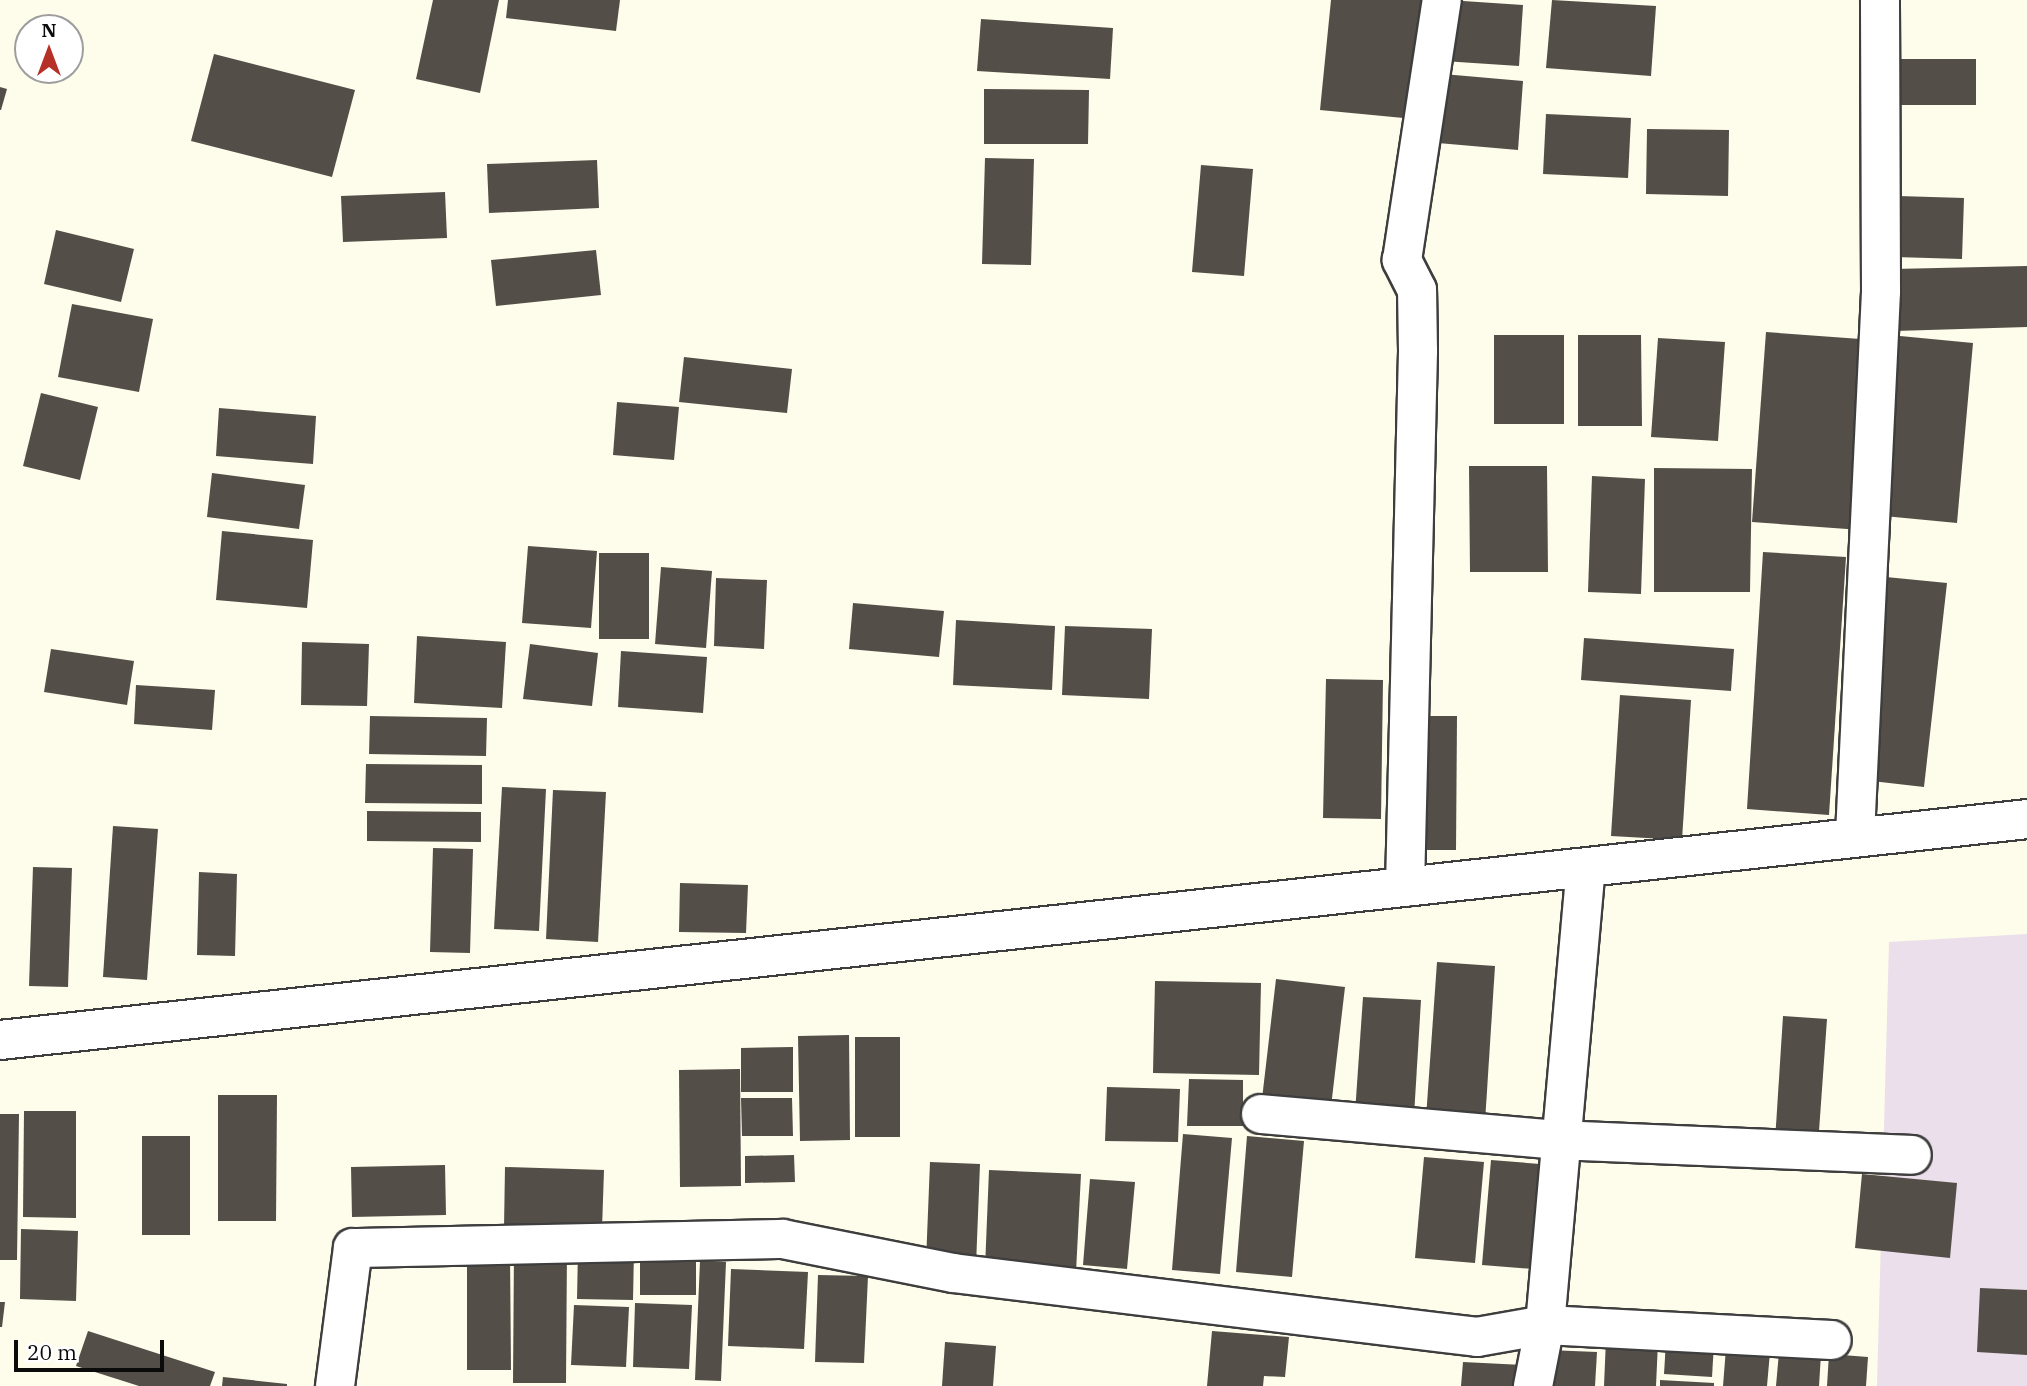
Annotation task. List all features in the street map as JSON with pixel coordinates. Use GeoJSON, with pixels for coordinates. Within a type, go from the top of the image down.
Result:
{"type":"FeatureCollection","features":[{"type":"Feature","properties":{"kind":"street"},"geometry":{"type":"LineString","coordinates":[[1405,887],[1418,289],[1402,260],[1441,0]]}},
{"type":"Feature","properties":{"kind":"street"},"geometry":{"type":"LineString","coordinates":[[1855,835],[1881,291],[1880,0]]}},
{"type":"Feature","properties":{"kind":"street"},"geometry":{"type":"LineString","coordinates":[[0,1040],[1586,868],[1855,835],[2027,819]]}},
{"type":"Feature","properties":{"kind":"street"},"geometry":{"type":"LineString","coordinates":[[1533,1386],[1545,1325],[1558,1140],[1586,868]]}},
{"type":"Feature","properties":{"kind":"street"},"geometry":{"type":"LineString","coordinates":[[1261,1114],[1558,1140],[1912,1155]]}},
{"type":"Feature","properties":{"kind":"street"},"geometry":{"type":"LineString","coordinates":[[335,1386],[353,1248],[783,1239],[953,1273],[1476,1337],[1545,1325],[1832,1340]]}},
{"type":"Feature","properties":{"kind":"shaded area"},"geometry":{"type":"Polygon","coordinates":[[[2027,934],[2027,1386],[1877,1386],[1889,942],[2027,934]]]}},
{"type":"Feature","properties":{"kind":"building"},"geometry":{"type":"Polygon","coordinates":[[[433,0],[499,0],[480,93],[416,79],[433,0]]]}},
{"type":"Feature","properties":{"kind":"building"},"geometry":{"type":"Polygon","coordinates":[[[508,0],[620,0],[616,31],[506,18],[508,0]]]}},
{"type":"Feature","properties":{"kind":"building"},"geometry":{"type":"Polygon","coordinates":[[[1331,0],[1426,0],[1414,119],[1320,110],[1331,0]]]}},
{"type":"Feature","properties":{"kind":"building"},"geometry":{"type":"Polygon","coordinates":[[[1448,0],[1523,5],[1519,66],[1443,61],[1448,0]]]}},
{"type":"Feature","properties":{"kind":"building"},"geometry":{"type":"Polygon","coordinates":[[[1552,0],[1656,6],[1651,76],[1546,68],[1552,0]]]}},
{"type":"Feature","properties":{"kind":"building"},"geometry":{"type":"Polygon","coordinates":[[[981,19],[1113,28],[1110,79],[977,71],[981,19]]]}},
{"type":"Feature","properties":{"kind":"building"},"geometry":{"type":"Polygon","coordinates":[[[214,54],[355,90],[332,177],[191,141],[214,54]]]}},
{"type":"Feature","properties":{"kind":"building"},"geometry":{"type":"Polygon","coordinates":[[[1894,59],[1976,59],[1976,105],[1894,105],[1894,59]]]}},
{"type":"Feature","properties":{"kind":"building"},"geometry":{"type":"Polygon","coordinates":[[[1443,74],[1523,81],[1518,150],[1438,143],[1443,74]]]}},
{"type":"Feature","properties":{"kind":"building"},"geometry":{"type":"Polygon","coordinates":[[[0,87],[7,89],[1,110],[0,110],[0,87]]]}},
{"type":"Feature","properties":{"kind":"building"},"geometry":{"type":"Polygon","coordinates":[[[984,89],[1089,90],[1088,144],[984,144],[984,89]]]}},
{"type":"Feature","properties":{"kind":"building"},"geometry":{"type":"Polygon","coordinates":[[[1546,114],[1631,118],[1628,178],[1543,174],[1546,114]]]}},
{"type":"Feature","properties":{"kind":"building"},"geometry":{"type":"Polygon","coordinates":[[[1647,129],[1729,130],[1728,196],[1646,194],[1647,129]]]}},
{"type":"Feature","properties":{"kind":"building"},"geometry":{"type":"Polygon","coordinates":[[[985,158],[1034,159],[1031,265],[982,264],[985,158]]]}},
{"type":"Feature","properties":{"kind":"building"},"geometry":{"type":"Polygon","coordinates":[[[597,160],[599,208],[489,213],[487,164],[597,160]]]}},
{"type":"Feature","properties":{"kind":"building"},"geometry":{"type":"Polygon","coordinates":[[[1201,165],[1253,169],[1244,276],[1192,272],[1201,165]]]}},
{"type":"Feature","properties":{"kind":"building"},"geometry":{"type":"Polygon","coordinates":[[[445,192],[447,238],[343,242],[341,196],[445,192]]]}},
{"type":"Feature","properties":{"kind":"building"},"geometry":{"type":"Polygon","coordinates":[[[1898,196],[1964,198],[1962,259],[1895,257],[1898,196]]]}},
{"type":"Feature","properties":{"kind":"building"},"geometry":{"type":"Polygon","coordinates":[[[56,230],[134,249],[121,302],[44,284],[56,230]]]}},
{"type":"Feature","properties":{"kind":"building"},"geometry":{"type":"Polygon","coordinates":[[[596,250],[601,295],[496,306],[491,260],[596,250]]]}},
{"type":"Feature","properties":{"kind":"building"},"geometry":{"type":"Polygon","coordinates":[[[2027,266],[2027,327],[1895,331],[1893,269],[2027,266]]]}},
{"type":"Feature","properties":{"kind":"building"},"geometry":{"type":"Polygon","coordinates":[[[72,304],[153,319],[139,392],[58,377],[72,304]]]}},
{"type":"Feature","properties":{"kind":"building"},"geometry":{"type":"Polygon","coordinates":[[[1766,332],[1874,340],[1861,530],[1752,522],[1766,332]]]}},
{"type":"Feature","properties":{"kind":"building"},"geometry":{"type":"Polygon","coordinates":[[[1494,335],[1564,335],[1564,424],[1494,424],[1494,335]]]}},
{"type":"Feature","properties":{"kind":"building"},"geometry":{"type":"Polygon","coordinates":[[[1578,335],[1641,335],[1642,426],[1578,426],[1578,335]]]}},
{"type":"Feature","properties":{"kind":"building"},"geometry":{"type":"Polygon","coordinates":[[[1900,336],[1973,343],[1957,523],[1884,516],[1900,336]]]}},
{"type":"Feature","properties":{"kind":"building"},"geometry":{"type":"Polygon","coordinates":[[[1658,338],[1725,342],[1718,441],[1651,437],[1658,338]]]}},
{"type":"Feature","properties":{"kind":"building"},"geometry":{"type":"Polygon","coordinates":[[[684,357],[792,369],[787,413],[679,402],[684,357]]]}},
{"type":"Feature","properties":{"kind":"building"},"geometry":{"type":"Polygon","coordinates":[[[41,393],[98,407],[80,480],[23,466],[41,393]]]}},
{"type":"Feature","properties":{"kind":"building"},"geometry":{"type":"Polygon","coordinates":[[[617,402],[679,407],[674,460],[613,455],[617,402]]]}},
{"type":"Feature","properties":{"kind":"building"},"geometry":{"type":"Polygon","coordinates":[[[219,408],[316,416],[313,464],[216,456],[219,408]]]}},
{"type":"Feature","properties":{"kind":"building"},"geometry":{"type":"Polygon","coordinates":[[[1469,466],[1547,466],[1548,572],[1470,572],[1469,466]]]}},
{"type":"Feature","properties":{"kind":"building"},"geometry":{"type":"Polygon","coordinates":[[[1654,468],[1752,469],[1750,592],[1654,592],[1654,468]]]}},
{"type":"Feature","properties":{"kind":"building"},"geometry":{"type":"Polygon","coordinates":[[[212,473],[305,485],[299,529],[207,517],[212,473]]]}},
{"type":"Feature","properties":{"kind":"building"},"geometry":{"type":"Polygon","coordinates":[[[1592,476],[1645,479],[1641,594],[1588,592],[1592,476]]]}},
{"type":"Feature","properties":{"kind":"building"},"geometry":{"type":"Polygon","coordinates":[[[222,531],[313,540],[307,608],[216,600],[222,531]]]}},
{"type":"Feature","properties":{"kind":"building"},"geometry":{"type":"Polygon","coordinates":[[[528,546],[597,551],[591,628],[522,623],[528,546]]]}},
{"type":"Feature","properties":{"kind":"building"},"geometry":{"type":"Polygon","coordinates":[[[1763,552],[1846,557],[1829,815],[1747,809],[1763,552]]]}},
{"type":"Feature","properties":{"kind":"building"},"geometry":{"type":"Polygon","coordinates":[[[599,553],[649,553],[649,639],[599,639],[599,553]]]}},
{"type":"Feature","properties":{"kind":"building"},"geometry":{"type":"Polygon","coordinates":[[[661,567],[712,571],[706,648],[655,644],[661,567]]]}},
{"type":"Feature","properties":{"kind":"building"},"geometry":{"type":"Polygon","coordinates":[[[1886,577],[1947,583],[1924,787],[1863,780],[1886,577]]]}},
{"type":"Feature","properties":{"kind":"building"},"geometry":{"type":"Polygon","coordinates":[[[716,578],[767,580],[764,649],[714,646],[716,578]]]}},
{"type":"Feature","properties":{"kind":"building"},"geometry":{"type":"Polygon","coordinates":[[[853,603],[944,611],[939,657],[849,649],[853,603]]]}},
{"type":"Feature","properties":{"kind":"building"},"geometry":{"type":"Polygon","coordinates":[[[956,620],[1055,626],[1052,690],[953,685],[956,620]]]}},
{"type":"Feature","properties":{"kind":"building"},"geometry":{"type":"Polygon","coordinates":[[[1065,626],[1152,629],[1149,699],[1062,695],[1065,626]]]}},
{"type":"Feature","properties":{"kind":"building"},"geometry":{"type":"Polygon","coordinates":[[[417,636],[506,642],[502,708],[414,703],[417,636]]]}},
{"type":"Feature","properties":{"kind":"building"},"geometry":{"type":"Polygon","coordinates":[[[1584,638],[1734,649],[1731,691],[1581,680],[1584,638]]]}},
{"type":"Feature","properties":{"kind":"building"},"geometry":{"type":"Polygon","coordinates":[[[302,642],[369,644],[367,706],[301,705],[302,642]]]}},
{"type":"Feature","properties":{"kind":"building"},"geometry":{"type":"Polygon","coordinates":[[[530,644],[598,653],[592,706],[523,699],[530,644]]]}},
{"type":"Feature","properties":{"kind":"building"},"geometry":{"type":"Polygon","coordinates":[[[51,649],[134,661],[127,705],[44,692],[51,649]]]}},
{"type":"Feature","properties":{"kind":"building"},"geometry":{"type":"Polygon","coordinates":[[[621,651],[707,657],[703,713],[618,707],[621,651]]]}},
{"type":"Feature","properties":{"kind":"building"},"geometry":{"type":"Polygon","coordinates":[[[1326,679],[1383,680],[1381,819],[1323,818],[1326,679]]]}},
{"type":"Feature","properties":{"kind":"building"},"geometry":{"type":"Polygon","coordinates":[[[136,685],[215,690],[212,730],[134,724],[136,685]]]}},
{"type":"Feature","properties":{"kind":"building"},"geometry":{"type":"Polygon","coordinates":[[[1620,695],[1691,700],[1682,840],[1611,836],[1620,695]]]}},
{"type":"Feature","properties":{"kind":"building"},"geometry":{"type":"Polygon","coordinates":[[[370,716],[487,718],[486,756],[369,754],[370,716]]]}},
{"type":"Feature","properties":{"kind":"building"},"geometry":{"type":"Polygon","coordinates":[[[1410,716],[1457,716],[1456,850],[1408,850],[1410,716]]]}},
{"type":"Feature","properties":{"kind":"building"},"geometry":{"type":"Polygon","coordinates":[[[366,764],[482,765],[482,804],[365,803],[366,764]]]}},
{"type":"Feature","properties":{"kind":"building"},"geometry":{"type":"Polygon","coordinates":[[[502,787],[546,789],[539,931],[494,929],[502,787]]]}},
{"type":"Feature","properties":{"kind":"building"},"geometry":{"type":"Polygon","coordinates":[[[553,790],[606,792],[598,942],[546,939],[553,790]]]}},
{"type":"Feature","properties":{"kind":"building"},"geometry":{"type":"Polygon","coordinates":[[[367,811],[481,812],[481,842],[367,841],[367,811]]]}},
{"type":"Feature","properties":{"kind":"building"},"geometry":{"type":"Polygon","coordinates":[[[113,826],[158,829],[147,980],[103,977],[113,826]]]}},
{"type":"Feature","properties":{"kind":"building"},"geometry":{"type":"Polygon","coordinates":[[[433,848],[473,849],[470,953],[430,952],[433,848]]]}},
{"type":"Feature","properties":{"kind":"building"},"geometry":{"type":"Polygon","coordinates":[[[33,867],[72,868],[68,987],[29,986],[33,867]]]}},
{"type":"Feature","properties":{"kind":"building"},"geometry":{"type":"Polygon","coordinates":[[[199,872],[237,874],[235,956],[197,955],[199,872]]]}},
{"type":"Feature","properties":{"kind":"building"},"geometry":{"type":"Polygon","coordinates":[[[680,883],[748,885],[746,933],[679,932],[680,883]]]}},
{"type":"Feature","properties":{"kind":"building"},"geometry":{"type":"Polygon","coordinates":[[[1437,962],[1495,966],[1485,1122],[1426,1118],[1437,962]]]}},
{"type":"Feature","properties":{"kind":"building"},"geometry":{"type":"Polygon","coordinates":[[[1276,979],[1345,987],[1331,1107],[1262,1099],[1276,979]]]}},
{"type":"Feature","properties":{"kind":"building"},"geometry":{"type":"Polygon","coordinates":[[[1155,981],[1261,983],[1259,1075],[1153,1073],[1155,981]]]}},
{"type":"Feature","properties":{"kind":"building"},"geometry":{"type":"Polygon","coordinates":[[[1363,997],[1421,1000],[1414,1116],[1355,1113],[1363,997]]]}},
{"type":"Feature","properties":{"kind":"building"},"geometry":{"type":"Polygon","coordinates":[[[1783,1016],[1827,1019],[1818,1145],[1775,1141],[1783,1016]]]}},
{"type":"Feature","properties":{"kind":"building"},"geometry":{"type":"Polygon","coordinates":[[[849,1035],[850,1140],[800,1141],[798,1036],[849,1035]]]}},
{"type":"Feature","properties":{"kind":"building"},"geometry":{"type":"Polygon","coordinates":[[[855,1037],[900,1037],[900,1137],[855,1137],[855,1037]]]}},
{"type":"Feature","properties":{"kind":"building"},"geometry":{"type":"Polygon","coordinates":[[[793,1047],[793,1092],[741,1092],[741,1048],[793,1047]]]}},
{"type":"Feature","properties":{"kind":"building"},"geometry":{"type":"Polygon","coordinates":[[[740,1069],[741,1186],[680,1187],[679,1070],[740,1069]]]}},
{"type":"Feature","properties":{"kind":"building"},"geometry":{"type":"Polygon","coordinates":[[[1189,1079],[1243,1080],[1243,1126],[1187,1126],[1189,1079]]]}},
{"type":"Feature","properties":{"kind":"building"},"geometry":{"type":"Polygon","coordinates":[[[1107,1087],[1180,1089],[1178,1142],[1105,1141],[1107,1087]]]}},
{"type":"Feature","properties":{"kind":"building"},"geometry":{"type":"Polygon","coordinates":[[[218,1095],[277,1095],[276,1221],[218,1221],[218,1095]]]}},
{"type":"Feature","properties":{"kind":"building"},"geometry":{"type":"Polygon","coordinates":[[[741,1098],[792,1098],[793,1136],[742,1136],[741,1098]]]}},
{"type":"Feature","properties":{"kind":"building"},"geometry":{"type":"Polygon","coordinates":[[[24,1111],[76,1111],[76,1218],[23,1217],[24,1111]]]}},
{"type":"Feature","properties":{"kind":"building"},"geometry":{"type":"Polygon","coordinates":[[[0,1114],[19,1114],[17,1260],[0,1260],[0,1114]]]}},
{"type":"Feature","properties":{"kind":"building"},"geometry":{"type":"Polygon","coordinates":[[[1183,1134],[1232,1138],[1220,1274],[1172,1270],[1183,1134]]]}},
{"type":"Feature","properties":{"kind":"building"},"geometry":{"type":"Polygon","coordinates":[[[142,1136],[190,1136],[190,1235],[142,1235],[142,1136]]]}},
{"type":"Feature","properties":{"kind":"building"},"geometry":{"type":"Polygon","coordinates":[[[1247,1136],[1304,1141],[1292,1277],[1236,1272],[1247,1136]]]}},
{"type":"Feature","properties":{"kind":"building"},"geometry":{"type":"Polygon","coordinates":[[[794,1155],[795,1182],[745,1183],[745,1156],[794,1155]]]}},
{"type":"Feature","properties":{"kind":"building"},"geometry":{"type":"Polygon","coordinates":[[[1424,1157],[1484,1162],[1475,1263],[1415,1258],[1424,1157]]]}},
{"type":"Feature","properties":{"kind":"building"},"geometry":{"type":"Polygon","coordinates":[[[1491,1160],[1553,1165],[1545,1270],[1482,1265],[1491,1160]]]}},
{"type":"Feature","properties":{"kind":"building"},"geometry":{"type":"Polygon","coordinates":[[[930,1162],[980,1164],[976,1265],[926,1262],[930,1162]]]}},
{"type":"Feature","properties":{"kind":"building"},"geometry":{"type":"Polygon","coordinates":[[[445,1165],[446,1215],[352,1217],[351,1167],[445,1165]]]}},
{"type":"Feature","properties":{"kind":"building"},"geometry":{"type":"Polygon","coordinates":[[[505,1167],[604,1170],[602,1229],[504,1228],[505,1167]]]}},
{"type":"Feature","properties":{"kind":"building"},"geometry":{"type":"Polygon","coordinates":[[[989,1170],[1081,1174],[1076,1272],[985,1268],[989,1170]]]}},
{"type":"Feature","properties":{"kind":"building"},"geometry":{"type":"Polygon","coordinates":[[[1862,1174],[1957,1183],[1950,1258],[1855,1248],[1862,1174]]]}},
{"type":"Feature","properties":{"kind":"building"},"geometry":{"type":"Polygon","coordinates":[[[1090,1179],[1135,1182],[1127,1269],[1083,1265],[1090,1179]]]}},
{"type":"Feature","properties":{"kind":"building"},"geometry":{"type":"Polygon","coordinates":[[[21,1229],[78,1231],[76,1301],[20,1299],[21,1229]]]}},
{"type":"Feature","properties":{"kind":"building"},"geometry":{"type":"Polygon","coordinates":[[[514,1249],[567,1249],[566,1383],[513,1383],[514,1249]]]}},
{"type":"Feature","properties":{"kind":"building"},"geometry":{"type":"Polygon","coordinates":[[[578,1250],[634,1251],[633,1300],[577,1299],[578,1250]]]}},
{"type":"Feature","properties":{"kind":"building"},"geometry":{"type":"Polygon","coordinates":[[[467,1253],[510,1253],[511,1370],[467,1370],[467,1253]]]}},
{"type":"Feature","properties":{"kind":"building"},"geometry":{"type":"Polygon","coordinates":[[[640,1254],[696,1254],[696,1295],[640,1295],[640,1254]]]}},
{"type":"Feature","properties":{"kind":"building"},"geometry":{"type":"Polygon","coordinates":[[[700,1261],[726,1262],[721,1381],[695,1380],[700,1261]]]}},
{"type":"Feature","properties":{"kind":"building"},"geometry":{"type":"Polygon","coordinates":[[[731,1269],[808,1272],[804,1349],[728,1346],[731,1269]]]}},
{"type":"Feature","properties":{"kind":"building"},"geometry":{"type":"Polygon","coordinates":[[[818,1275],[868,1276],[864,1363],[815,1362],[818,1275]]]}},
{"type":"Feature","properties":{"kind":"building"},"geometry":{"type":"Polygon","coordinates":[[[1980,1288],[2027,1290],[2027,1355],[1977,1352],[1980,1288]]]}},
{"type":"Feature","properties":{"kind":"building"},"geometry":{"type":"Polygon","coordinates":[[[0,1302],[5,1302],[2,1327],[0,1327],[0,1302]]]}},
{"type":"Feature","properties":{"kind":"building"},"geometry":{"type":"Polygon","coordinates":[[[635,1303],[692,1305],[689,1369],[633,1367],[635,1303]]]}},
{"type":"Feature","properties":{"kind":"building"},"geometry":{"type":"Polygon","coordinates":[[[574,1305],[629,1307],[626,1367],[571,1365],[574,1305]]]}},
{"type":"Feature","properties":{"kind":"building"},"geometry":{"type":"Polygon","coordinates":[[[88,1331],[215,1372],[210,1386],[139,1386],[76,1366],[88,1331]]]}},
{"type":"Feature","properties":{"kind":"building"},"geometry":{"type":"Polygon","coordinates":[[[1212,1331],[1289,1337],[1285,1377],[1264,1376],[1263,1386],[1207,1386],[1212,1331]]]}},
{"type":"Feature","properties":{"kind":"building"},"geometry":{"type":"Polygon","coordinates":[[[1606,1339],[1658,1342],[1656,1386],[1604,1386],[1606,1339]]]}},
{"type":"Feature","properties":{"kind":"building"},"geometry":{"type":"Polygon","coordinates":[[[1666,1341],[1714,1343],[1712,1377],[1664,1374],[1666,1341]]]}},
{"type":"Feature","properties":{"kind":"building"},"geometry":{"type":"Polygon","coordinates":[[[945,1342],[996,1346],[993,1386],[942,1386],[945,1342]]]}},
{"type":"Feature","properties":{"kind":"building"},"geometry":{"type":"Polygon","coordinates":[[[1726,1348],[1770,1352],[1767,1386],[1723,1386],[1726,1348]]]}},
{"type":"Feature","properties":{"kind":"building"},"geometry":{"type":"Polygon","coordinates":[[[1548,1350],[1597,1352],[1595,1386],[1546,1386],[1548,1350]]]}},
{"type":"Feature","properties":{"kind":"building"},"geometry":{"type":"Polygon","coordinates":[[[1779,1352],[1821,1354],[1819,1386],[1776,1386],[1779,1352]]]}},
{"type":"Feature","properties":{"kind":"building"},"geometry":{"type":"Polygon","coordinates":[[[1829,1354],[1868,1357],[1866,1386],[1827,1386],[1829,1354]]]}},
{"type":"Feature","properties":{"kind":"building"},"geometry":{"type":"Polygon","coordinates":[[[1463,1362],[1523,1365],[1522,1386],[1461,1386],[1463,1362]]]}},
{"type":"Feature","properties":{"kind":"building"},"geometry":{"type":"Polygon","coordinates":[[[223,1377],[287,1384],[287,1386],[222,1386],[223,1377]]]}},
{"type":"Feature","properties":{"kind":"building"},"geometry":{"type":"Polygon","coordinates":[[[1660,1380],[1714,1383],[1714,1386],[1660,1386],[1660,1380]]]}}]}
